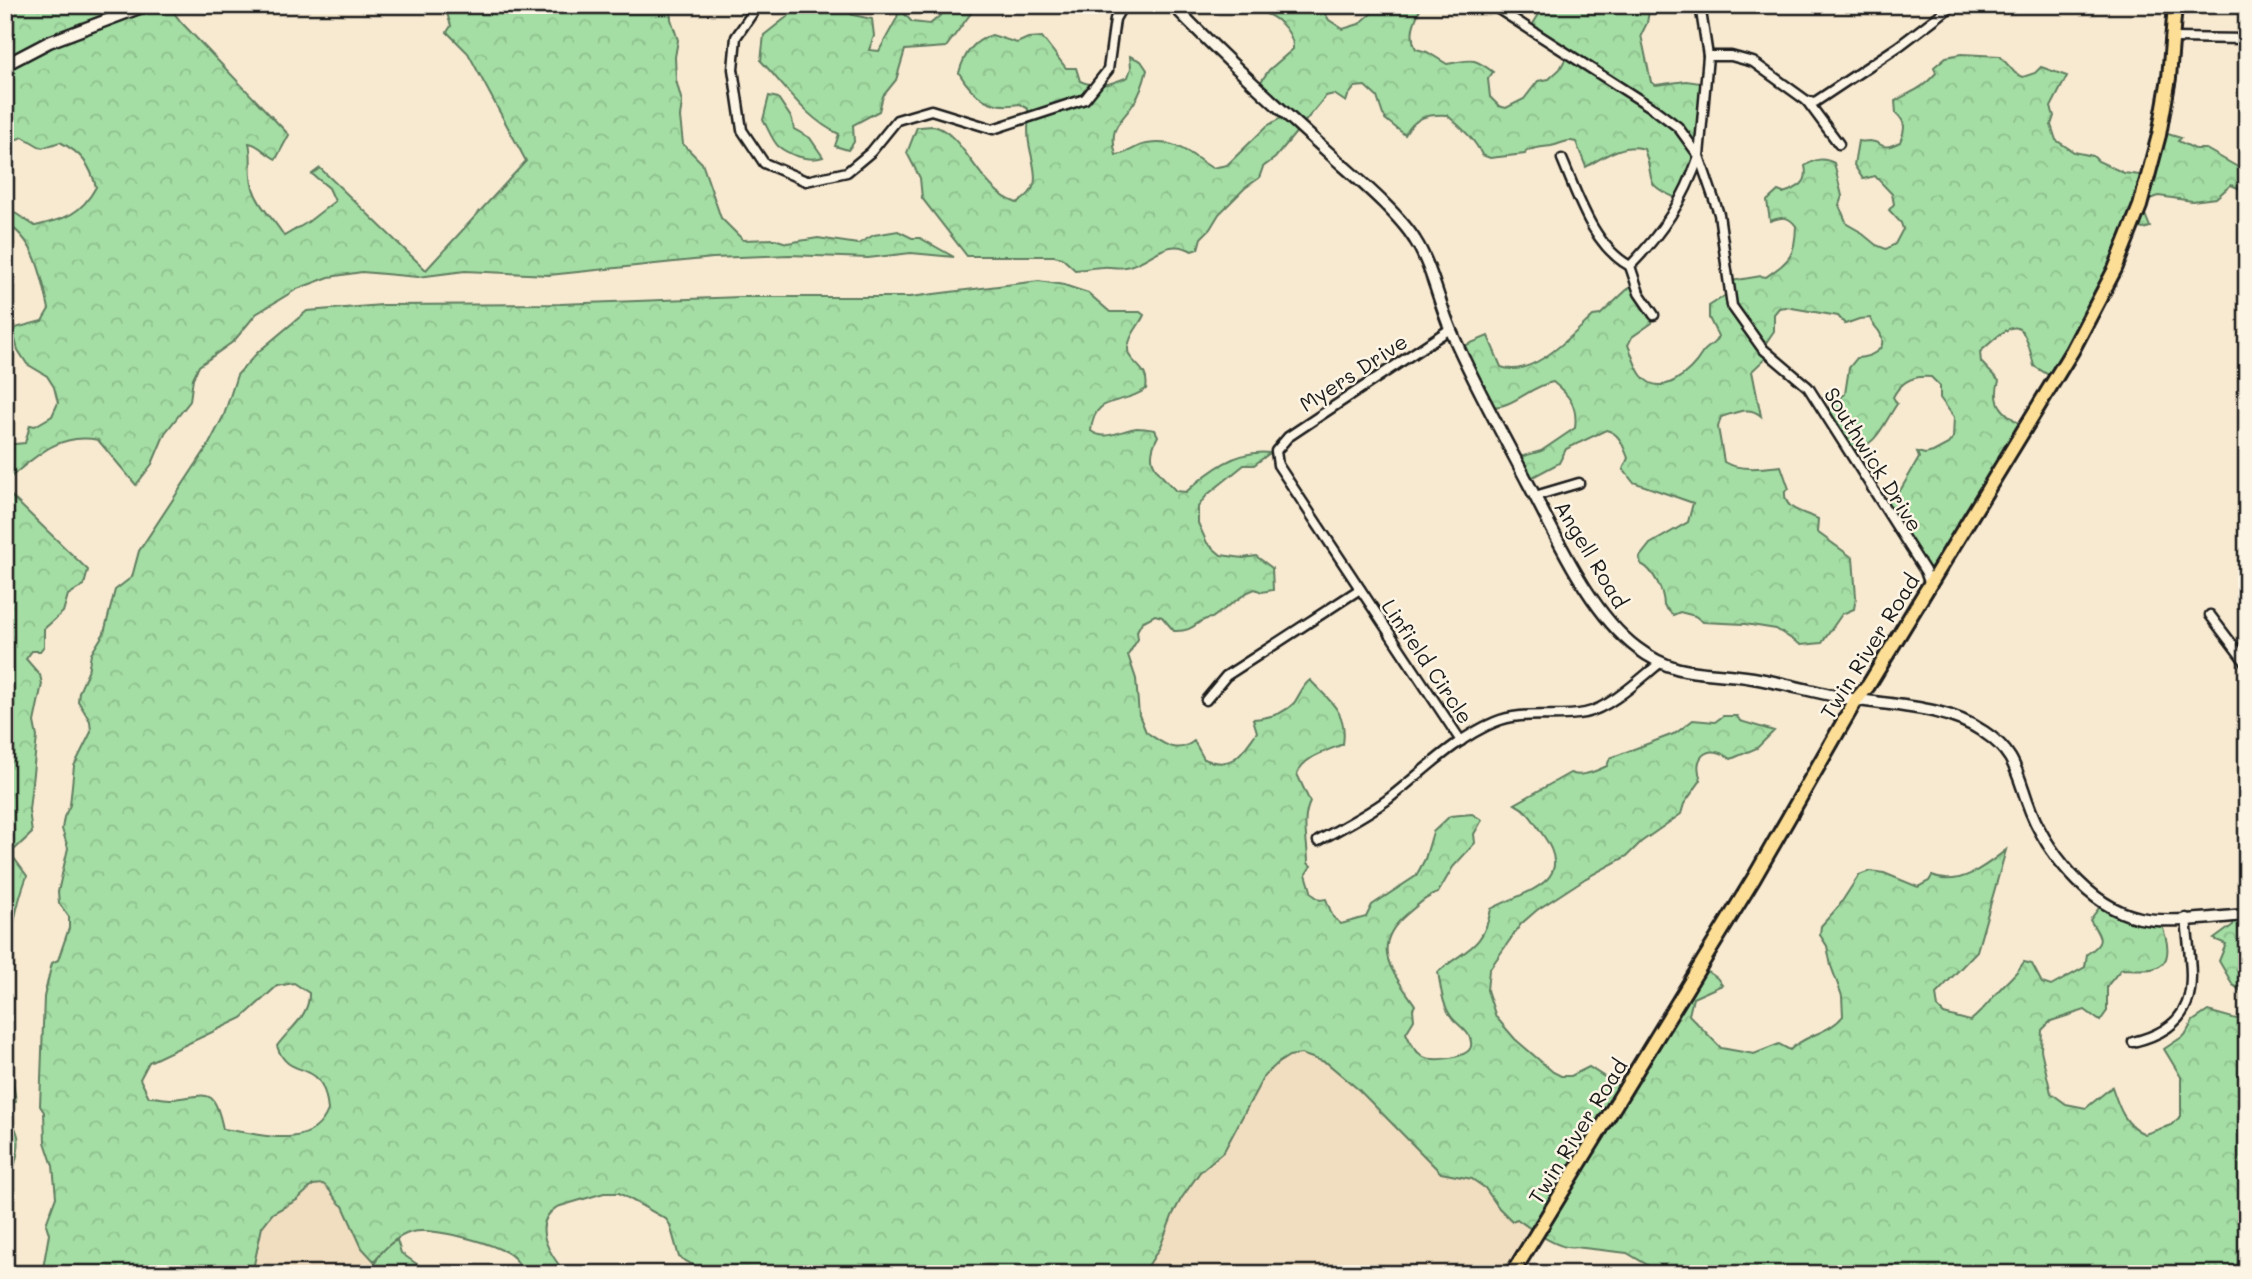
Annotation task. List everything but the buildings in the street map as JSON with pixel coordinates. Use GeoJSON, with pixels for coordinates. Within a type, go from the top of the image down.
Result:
{"type":"FeatureCollection","features":[{"type":"Feature","properties":{"kind":"main road","name":"Twin River Road"},"geometry":{"type":"LineString","coordinates":[[1512,1274],[1767,856],[1856,700],[1868,686],[2074,347],[2115,269],[2140,205],[2153,158],[2169,78],[2175,5]]}},
{"type":"Feature","properties":{"kind":"street"},"geometry":{"type":"LineString","coordinates":[[5,65],[48,42],[147,5]]}},
{"type":"Feature","properties":{"kind":"street"},"geometry":{"type":"LineString","coordinates":[[758,5],[736,37],[733,69],[742,130],[764,163],[806,181],[847,172],[871,152],[897,120],[931,110],[993,129],[1085,99],[1108,70],[1115,19],[1123,5]]}},
{"type":"Feature","properties":{"kind":"street","name":"Angell Road"},"geometry":{"type":"LineString","coordinates":[[1173,5],[1359,180],[1414,238],[1465,362],[1566,554],[1603,614],[1633,645],[1660,663],[1688,673],[1751,677],[1856,700],[1905,705],[1950,716],[1977,727],[1999,742],[2012,759],[2040,831],[2078,882],[2106,903],[2123,913],[2148,919],[2247,915]]}},
{"type":"Feature","properties":{"kind":"street"},"geometry":{"type":"LineString","coordinates":[[1492,5],[1654,109],[1678,127],[1699,156],[1669,220],[1630,267]]}},
{"type":"Feature","properties":{"kind":"street","name":"Southwick Drive"},"geometry":{"type":"LineString","coordinates":[[1700,5],[1708,56],[1699,156],[1719,214],[1732,306],[1762,348],[1808,387],[1925,571],[1930,585]]}},
{"type":"Feature","properties":{"kind":"street"},"geometry":{"type":"LineString","coordinates":[[1807,101],[1815,102],[1899,46],[1953,5]]}},
{"type":"Feature","properties":{"kind":"street"},"geometry":{"type":"LineString","coordinates":[[2173,38],[2247,39]]}},
{"type":"Feature","properties":{"kind":"street"},"geometry":{"type":"LineString","coordinates":[[1708,56],[1731,56],[1753,62],[1807,101],[1839,144]]}},
{"type":"Feature","properties":{"kind":"street"},"geometry":{"type":"LineString","coordinates":[[1562,159],[1599,236],[1622,262],[1630,267],[1639,293],[1654,315]]}},
{"type":"Feature","properties":{"kind":"street","name":"Myers Drive"},"geometry":{"type":"LineString","coordinates":[[1278,449],[1303,426],[1450,328]]}},
{"type":"Feature","properties":{"kind":"street","name":"Linfield Circle"},"geometry":{"type":"LineString","coordinates":[[1278,449],[1275,456],[1278,465],[1461,741],[1497,721],[1513,716],[1571,715],[1591,711],[1603,706],[1660,663]]}},
{"type":"Feature","properties":{"kind":"street"},"geometry":{"type":"LineString","coordinates":[[1535,496],[1578,483]]}},
{"type":"Feature","properties":{"kind":"street"},"geometry":{"type":"LineString","coordinates":[[1206,701],[1226,676],[1360,589]]}},
{"type":"Feature","properties":{"kind":"street"},"geometry":{"type":"LineString","coordinates":[[2210,615],[2247,664]]}},
{"type":"Feature","properties":{"kind":"street"},"geometry":{"type":"LineString","coordinates":[[1318,841],[1386,801],[1461,741]]}},
{"type":"Feature","properties":{"kind":"street"},"geometry":{"type":"LineString","coordinates":[[2133,1042],[2152,1038],[2169,1028],[2181,1015],[2190,998],[2192,984],[2186,918]]}},
{"type":"Feature","properties":{"kind":"shaded area"},"geometry":{"type":"Polygon","coordinates":[[[1301,1054],[1327,1063],[1359,1090],[1441,1173],[1472,1178],[1485,1188],[1507,1216],[1512,1220],[1517,1219],[1532,1230],[1511,1274],[1143,1274],[1160,1247],[1181,1199],[1200,1172],[1224,1151],[1264,1076],[1289,1056],[1301,1054]]]}},
{"type":"Feature","properties":{"kind":"shaded area"},"geometry":{"type":"Polygon","coordinates":[[[313,1184],[323,1184],[343,1206],[362,1248],[374,1261],[372,1274],[252,1274],[262,1227],[273,1213],[297,1200],[313,1184]]]}},
{"type":"Feature","properties":{"kind":"green space"},"geometry":{"type":"Polygon","coordinates":[[[5,5],[168,5],[289,135],[276,159],[249,143],[255,195],[284,236],[335,201],[329,188],[312,174],[320,168],[426,270],[526,161],[468,53],[447,32],[451,26],[442,5],[670,5],[671,19],[678,40],[675,57],[676,80],[682,102],[680,117],[683,144],[702,163],[721,218],[743,240],[774,239],[787,243],[818,238],[858,244],[874,235],[898,231],[912,238],[920,238],[954,257],[911,253],[868,258],[789,255],[713,258],[549,275],[465,271],[418,277],[362,272],[329,277],[297,289],[256,314],[234,341],[199,366],[193,378],[190,401],[165,433],[152,464],[136,485],[98,440],[84,439],[59,443],[47,449],[5,482],[5,445],[25,443],[30,425],[35,426],[52,416],[58,403],[54,387],[47,376],[27,364],[18,350],[12,329],[42,321],[49,309],[31,249],[16,230],[5,223],[5,198],[15,213],[35,226],[55,221],[78,210],[96,187],[84,160],[60,142],[42,148],[23,137],[5,143],[5,5]]]}},
{"type":"Feature","properties":{"kind":"green space"},"geometry":{"type":"Polygon","coordinates":[[[802,5],[833,5],[853,15],[872,19],[874,36],[869,50],[879,51],[897,18],[899,8],[912,22],[930,24],[953,5],[977,5],[946,47],[905,50],[896,80],[883,96],[879,111],[853,125],[854,142],[848,150],[835,146],[839,134],[806,111],[761,61],[764,35],[802,5]]]}},
{"type":"Feature","properties":{"kind":"green space"},"geometry":{"type":"Polygon","coordinates":[[[1258,5],[1320,5],[1329,20],[1343,29],[1359,24],[1381,5],[1422,5],[1413,32],[1416,49],[1447,64],[1470,60],[1493,72],[1488,79],[1490,97],[1499,106],[1506,108],[1524,99],[1538,81],[1549,79],[1560,69],[1567,56],[1531,27],[1541,11],[1548,8],[1551,10],[1555,5],[1650,5],[1647,23],[1641,35],[1651,82],[1656,85],[1686,81],[1708,84],[1698,158],[1676,198],[1653,184],[1644,149],[1637,147],[1614,152],[1586,167],[1576,142],[1572,141],[1533,149],[1525,154],[1490,158],[1482,155],[1471,138],[1447,115],[1433,115],[1417,120],[1405,135],[1385,119],[1377,97],[1365,86],[1355,87],[1346,102],[1334,94],[1326,96],[1275,158],[1263,167],[1259,178],[1219,214],[1201,238],[1198,249],[1192,251],[1182,247],[1165,248],[1134,265],[1075,270],[1062,258],[1054,256],[967,256],[922,198],[920,178],[907,153],[917,127],[930,126],[944,131],[954,139],[992,187],[1004,196],[1017,203],[1031,191],[1035,177],[1028,139],[1028,109],[1020,104],[1000,105],[984,100],[959,73],[970,49],[992,35],[1017,43],[1028,38],[1042,37],[1066,68],[1076,68],[1080,81],[1093,85],[1128,77],[1131,68],[1130,56],[1141,61],[1147,70],[1146,74],[1136,99],[1115,131],[1116,155],[1143,145],[1158,143],[1182,149],[1212,168],[1227,165],[1267,126],[1286,115],[1258,86],[1269,70],[1293,49],[1292,42],[1282,24],[1258,11],[1258,5]]]}},
{"type":"Feature","properties":{"kind":"green space"},"geometry":{"type":"Polygon","coordinates":[[[1961,54],[2000,56],[2015,73],[2023,77],[2035,73],[2041,67],[2067,76],[2051,107],[2054,116],[2051,125],[2056,140],[2074,152],[2093,156],[2124,173],[2147,176],[2161,132],[2181,138],[2178,141],[2195,149],[2206,149],[2243,170],[2247,173],[2247,192],[2231,185],[2216,198],[2192,201],[2159,196],[2140,202],[2150,227],[2143,229],[2132,225],[2052,377],[2034,366],[2025,337],[2021,330],[2016,328],[2002,333],[1980,352],[1981,362],[1999,381],[1999,403],[2011,418],[2024,427],[1931,581],[1883,503],[1901,489],[1919,458],[1917,452],[1933,452],[1953,438],[1954,417],[1940,398],[1940,386],[1931,377],[1914,378],[1904,383],[1896,391],[1893,397],[1897,404],[1878,434],[1867,445],[1850,452],[1823,413],[1845,394],[1849,368],[1857,358],[1872,354],[1880,348],[1880,333],[1870,318],[1845,324],[1838,316],[1779,308],[1774,314],[1774,331],[1763,347],[1769,355],[1752,371],[1761,416],[1747,410],[1721,417],[1718,427],[1724,462],[1744,468],[1781,466],[1789,489],[1785,491],[1787,503],[1818,519],[1817,532],[1853,558],[1856,597],[1854,609],[1842,614],[1822,643],[1801,645],[1776,629],[1703,622],[1695,616],[1680,612],[1673,615],[1664,606],[1654,576],[1641,564],[1639,558],[1650,544],[1688,522],[1693,503],[1633,482],[1623,469],[1628,458],[1623,445],[1615,434],[1606,430],[1566,449],[1559,463],[1531,478],[1516,458],[1541,451],[1575,428],[1574,407],[1553,382],[1505,405],[1489,407],[1459,348],[1488,336],[1501,367],[1526,367],[1563,344],[1633,284],[1653,314],[1652,323],[1632,337],[1628,345],[1635,364],[1649,382],[1657,385],[1674,381],[1690,369],[1717,339],[1709,318],[1709,306],[1726,295],[1725,282],[1766,277],[1790,257],[1796,226],[1784,218],[1770,221],[1767,201],[1778,191],[1783,193],[1801,184],[1806,177],[1805,166],[1823,159],[1834,163],[1842,196],[1839,205],[1847,224],[1876,245],[1886,249],[1895,244],[1903,229],[1889,210],[1894,204],[1892,194],[1875,176],[1863,179],[1854,165],[1858,141],[1875,142],[1885,147],[1900,142],[1904,126],[1896,113],[1895,101],[1926,83],[1936,73],[1934,67],[1946,57],[1961,54]]]}},
{"type":"Feature","properties":{"kind":"green space"},"geometry":{"type":"Polygon","coordinates":[[[769,96],[778,98],[792,119],[794,129],[810,138],[823,157],[799,157],[778,146],[763,120],[769,96]]]}},
{"type":"Feature","properties":{"kind":"green space"},"geometry":{"type":"Polygon","coordinates":[[[1039,281],[1088,293],[1110,312],[1140,312],[1144,315],[1128,348],[1132,359],[1144,373],[1146,389],[1103,406],[1093,419],[1091,431],[1108,435],[1137,428],[1155,430],[1158,436],[1152,460],[1158,472],[1176,491],[1186,492],[1214,469],[1235,458],[1246,454],[1270,453],[1254,465],[1244,465],[1207,495],[1198,507],[1198,523],[1207,543],[1221,555],[1243,558],[1256,556],[1272,568],[1273,590],[1262,592],[1255,589],[1248,592],[1212,618],[1187,630],[1174,631],[1162,617],[1155,615],[1142,622],[1137,631],[1138,639],[1128,655],[1136,679],[1139,715],[1146,732],[1163,743],[1181,747],[1194,741],[1204,759],[1223,763],[1236,758],[1257,732],[1253,719],[1270,717],[1285,710],[1294,703],[1310,680],[1324,694],[1340,715],[1343,723],[1343,744],[1310,759],[1297,774],[1310,802],[1305,824],[1308,863],[1311,866],[1306,874],[1312,894],[1320,900],[1326,899],[1333,917],[1341,924],[1366,917],[1372,905],[1416,876],[1425,859],[1433,832],[1450,816],[1472,814],[1482,820],[1474,834],[1475,843],[1453,867],[1438,893],[1407,914],[1395,926],[1389,938],[1388,960],[1415,1005],[1414,1020],[1406,1033],[1422,1056],[1433,1059],[1449,1058],[1469,1050],[1471,1042],[1468,1034],[1446,1008],[1438,972],[1478,941],[1488,922],[1491,909],[1542,884],[1554,865],[1552,852],[1543,835],[1531,817],[1515,804],[1570,773],[1584,774],[1607,766],[1610,758],[1676,733],[1693,720],[1715,722],[1723,716],[1737,716],[1740,721],[1774,731],[1757,748],[1731,759],[1716,752],[1705,754],[1699,764],[1701,780],[1684,804],[1681,814],[1641,842],[1627,856],[1586,878],[1537,910],[1521,924],[1489,970],[1487,990],[1496,1017],[1515,1039],[1561,1076],[1571,1076],[1589,1067],[1623,1089],[1702,968],[1722,985],[1693,998],[1689,1015],[1721,1048],[1754,1054],[1779,1044],[1790,1050],[1803,1040],[1831,1027],[1843,1016],[1842,996],[1827,946],[1820,935],[1821,926],[1839,906],[1859,875],[1870,871],[1884,873],[1918,887],[1932,876],[1952,879],[1972,873],[2006,850],[1977,951],[1936,994],[1938,1008],[1944,1014],[1970,1021],[2024,962],[2032,964],[2042,983],[2051,986],[2085,967],[2087,954],[2097,946],[2100,939],[2090,920],[2102,904],[2161,923],[2167,948],[2165,960],[2152,969],[2121,969],[2107,986],[2107,1011],[2100,1021],[2085,1010],[2051,1021],[2042,1030],[2041,1050],[2051,1093],[2066,1104],[2086,1108],[2112,1087],[2124,1115],[2138,1131],[2145,1134],[2171,1125],[2181,1116],[2181,1077],[2164,1049],[2185,1035],[2193,1021],[2208,1011],[2236,1019],[2247,1012],[2247,1274],[1663,1274],[1627,1253],[1561,1246],[1517,1219],[1512,1221],[1485,1188],[1472,1179],[1441,1173],[1359,1090],[1327,1063],[1301,1054],[1289,1056],[1264,1076],[1224,1151],[1200,1172],[1181,1199],[1160,1247],[1143,1274],[699,1274],[698,1268],[679,1257],[666,1219],[619,1193],[604,1193],[557,1207],[549,1214],[544,1223],[545,1240],[566,1274],[522,1274],[518,1263],[506,1252],[470,1239],[432,1231],[412,1232],[401,1237],[374,1261],[362,1248],[343,1206],[323,1184],[313,1185],[297,1200],[273,1213],[262,1227],[252,1274],[42,1274],[49,1234],[46,1224],[56,1197],[53,1166],[45,1142],[44,1112],[40,1106],[44,997],[52,963],[58,960],[69,928],[69,917],[59,903],[58,892],[68,848],[62,829],[70,805],[74,766],[91,732],[90,721],[78,701],[79,692],[88,672],[91,654],[104,633],[115,590],[132,577],[139,551],[208,446],[224,415],[237,375],[258,352],[307,311],[382,305],[560,304],[740,297],[910,297],[1039,281]],[[294,983],[277,986],[242,1018],[149,1062],[140,1079],[149,1097],[172,1099],[208,1096],[216,1106],[223,1129],[283,1137],[310,1132],[328,1110],[325,1092],[320,1081],[313,1075],[289,1064],[277,1046],[306,1009],[309,993],[294,983]]]}},
{"type":"Feature","properties":{"kind":"green space"},"geometry":{"type":"Polygon","coordinates":[[[5,490],[88,570],[84,585],[68,595],[63,612],[44,629],[44,646],[40,651],[32,651],[26,659],[40,675],[42,684],[34,722],[37,737],[29,810],[32,833],[14,850],[14,858],[27,876],[13,929],[9,958],[7,1017],[16,1101],[9,1113],[19,1142],[15,1164],[5,1191],[5,490]]]}},
{"type":"Feature","properties":{"kind":"green space"},"geometry":{"type":"Polygon","coordinates":[[[2235,916],[2247,916],[2247,995],[2233,985],[2219,961],[2226,944],[2214,939],[2233,925],[2235,916]]]}},
{"type":"Feature","properties":{"kind":"green space"},"geometry":{"type":"Polygon","coordinates":[[[397,1240],[401,1253],[431,1274],[372,1274],[380,1254],[397,1240]]]}}]}
